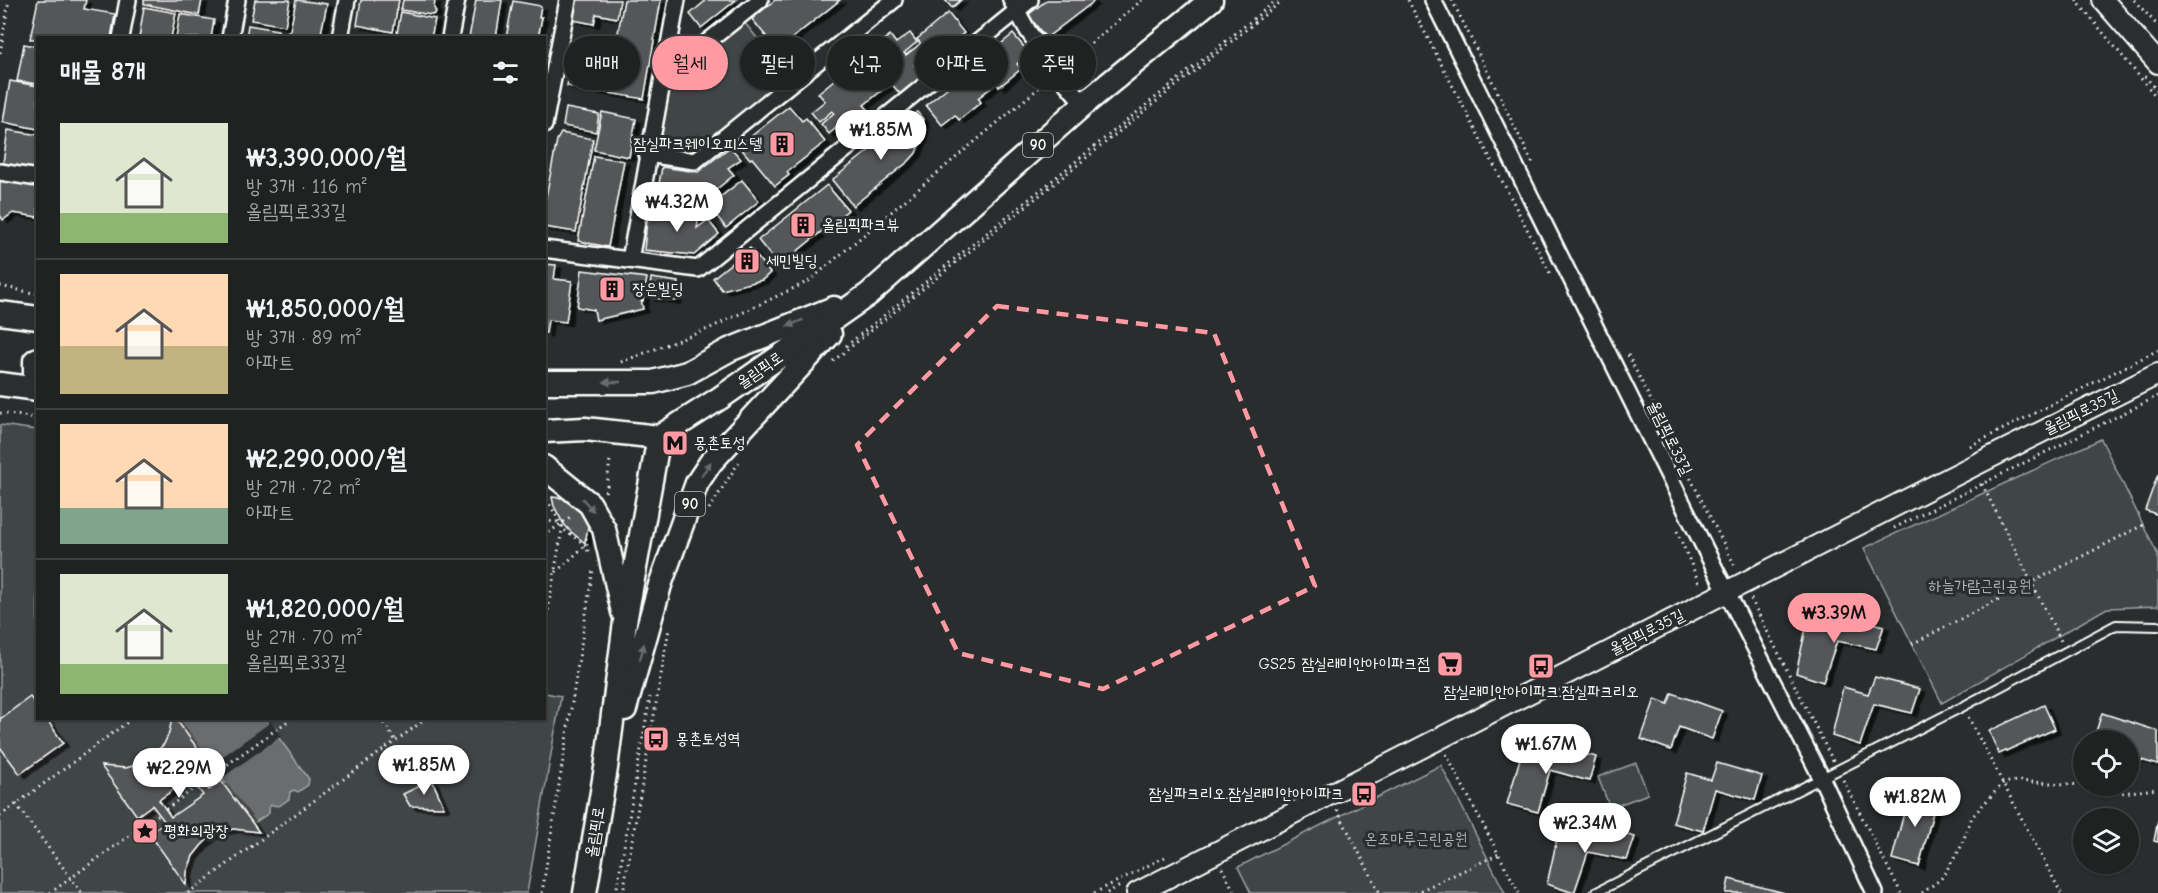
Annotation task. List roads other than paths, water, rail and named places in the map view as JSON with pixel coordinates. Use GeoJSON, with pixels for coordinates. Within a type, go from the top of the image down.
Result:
{"type":"FeatureCollection","features":[{"type":"Feature","properties":{"kind":"main road","name":"올림픽로"},"geometry":{"type":"LineString","coordinates":[[585,893],[606,768],[626,622],[659,437],[720,399],[869,294],[1084,104],[1211,0]]}},
{"type":"Feature","properties":{"kind":"main road"},"geometry":{"type":"LineString","coordinates":[[546,382],[653,382],[687,373],[729,350],[869,294]]}},
{"type":"Feature","properties":{"kind":"main road","name":"90"},"geometry":{"type":"LineString","coordinates":[[606,768],[636,675],[660,585],[697,483],[711,462],[773,393],[869,294]]}},
{"type":"Feature","properties":{"kind":"main road"},"geometry":{"type":"LineString","coordinates":[[0,313],[36,318]]}},
{"type":"Feature","properties":{"kind":"main road"},"geometry":{"type":"LineString","coordinates":[[36,361],[36,377]]}},
{"type":"Feature","properties":{"kind":"main road"},"geometry":{"type":"LineString","coordinates":[[0,384],[36,389]]}},
{"type":"Feature","properties":{"kind":"main road"},"geometry":{"type":"LineString","coordinates":[[546,416],[585,429]]}},
{"type":"Feature","properties":{"kind":"main road"},"geometry":{"type":"LineString","coordinates":[[546,431],[585,429],[659,437]]}},
{"type":"Feature","properties":{"kind":"main road"},"geometry":{"type":"LineString","coordinates":[[546,469],[590,504],[604,529],[626,622]]}},
{"type":"Feature","properties":{"kind":"street"},"geometry":{"type":"LineString","coordinates":[[121,36],[128,0]]}},
{"type":"Feature","properties":{"kind":"street"},"geometry":{"type":"LineString","coordinates":[[230,36],[237,0]]}},
{"type":"Feature","properties":{"kind":"street"},"geometry":{"type":"LineString","coordinates":[[340,36],[346,0]]}},
{"type":"Feature","properties":{"kind":"street"},"geometry":{"type":"LineString","coordinates":[[450,36],[456,0]]}},
{"type":"Feature","properties":{"kind":"street"},"geometry":{"type":"LineString","coordinates":[[546,114],[567,0]]}},
{"type":"Feature","properties":{"kind":"street"},"geometry":{"type":"LineString","coordinates":[[671,36],[677,0]]}},
{"type":"Feature","properties":{"kind":"street"},"geometry":{"type":"LineString","coordinates":[[715,36],[760,0]]}},
{"type":"Feature","properties":{"kind":"street"},"geometry":{"type":"LineString","coordinates":[[647,154],[695,161],[894,0]]}},
{"type":"Feature","properties":{"kind":"street","name":"올림픽로33길"},"geometry":{"type":"LineString","coordinates":[[1433,0],[1726,592],[1821,777],[1875,893]]}},
{"type":"Feature","properties":{"kind":"street"},"geometry":{"type":"LineString","coordinates":[[2103,0],[2158,63]]}},
{"type":"Feature","properties":{"kind":"street"},"geometry":{"type":"LineString","coordinates":[[546,249],[698,269],[1020,3],[1028,31],[1057,72],[1084,104]]}},
{"type":"Feature","properties":{"kind":"street"},"geometry":{"type":"LineString","coordinates":[[630,261],[647,154],[660,90]]}},
{"type":"Feature","properties":{"kind":"street"},"geometry":{"type":"LineString","coordinates":[[0,172],[36,178]]}},
{"type":"Feature","properties":{"kind":"street","name":"올림픽로35길"},"geometry":{"type":"LineString","coordinates":[[1137,893],[2158,374]]}},
{"type":"Feature","properties":{"kind":"lane"},"geometry":{"type":"LineString","coordinates":[[1596,893],[1962,707],[2116,625],[2158,626]]}},
{"type":"Feature","properties":{"kind":"place","name":"잠실파크웨이오피스텔"},"geometry":{"type":"Point","coordinates":[782,144]}},
{"type":"Feature","properties":{"kind":"place","name":"올림픽파크뷰"},"geometry":{"type":"Point","coordinates":[803,225]}},
{"type":"Feature","properties":{"kind":"place","name":"세민빌딩"},"geometry":{"type":"Point","coordinates":[747,261]}},
{"type":"Feature","properties":{"kind":"place","name":"장은빌딩"},"geometry":{"type":"Point","coordinates":[612,289]}},
{"type":"Feature","properties":{"kind":"place","name":"몽촌토성"},"geometry":{"type":"Point","coordinates":[675,443]}},
{"type":"Feature","properties":{"kind":"place","name":"GS25 잠실래미안아이파크점"},"geometry":{"type":"Point","coordinates":[1450,664]}},
{"type":"Feature","properties":{"kind":"place","name":"잠실래미안아이파크.잠실파크리오"},"geometry":{"type":"Point","coordinates":[1541,666]}},
{"type":"Feature","properties":{"kind":"place","name":"몽촌토성역"},"geometry":{"type":"Point","coordinates":[656,739]}},
{"type":"Feature","properties":{"kind":"place","name":"잠실파크리오.잠실래미안아이파크"},"geometry":{"type":"Point","coordinates":[1364,794]}},
{"type":"Feature","properties":{"kind":"place","name":"평화의광장"},"geometry":{"type":"Point","coordinates":[145,831]}},
{"type":"Feature","properties":{"kind":"park label","name":"하늘가람근린공원"},"geometry":{"type":"Point","coordinates":[1980,586]}},
{"type":"Feature","properties":{"kind":"park label","name":"온조마루근린공원"},"geometry":{"type":"Point","coordinates":[1416,839]}}]}
